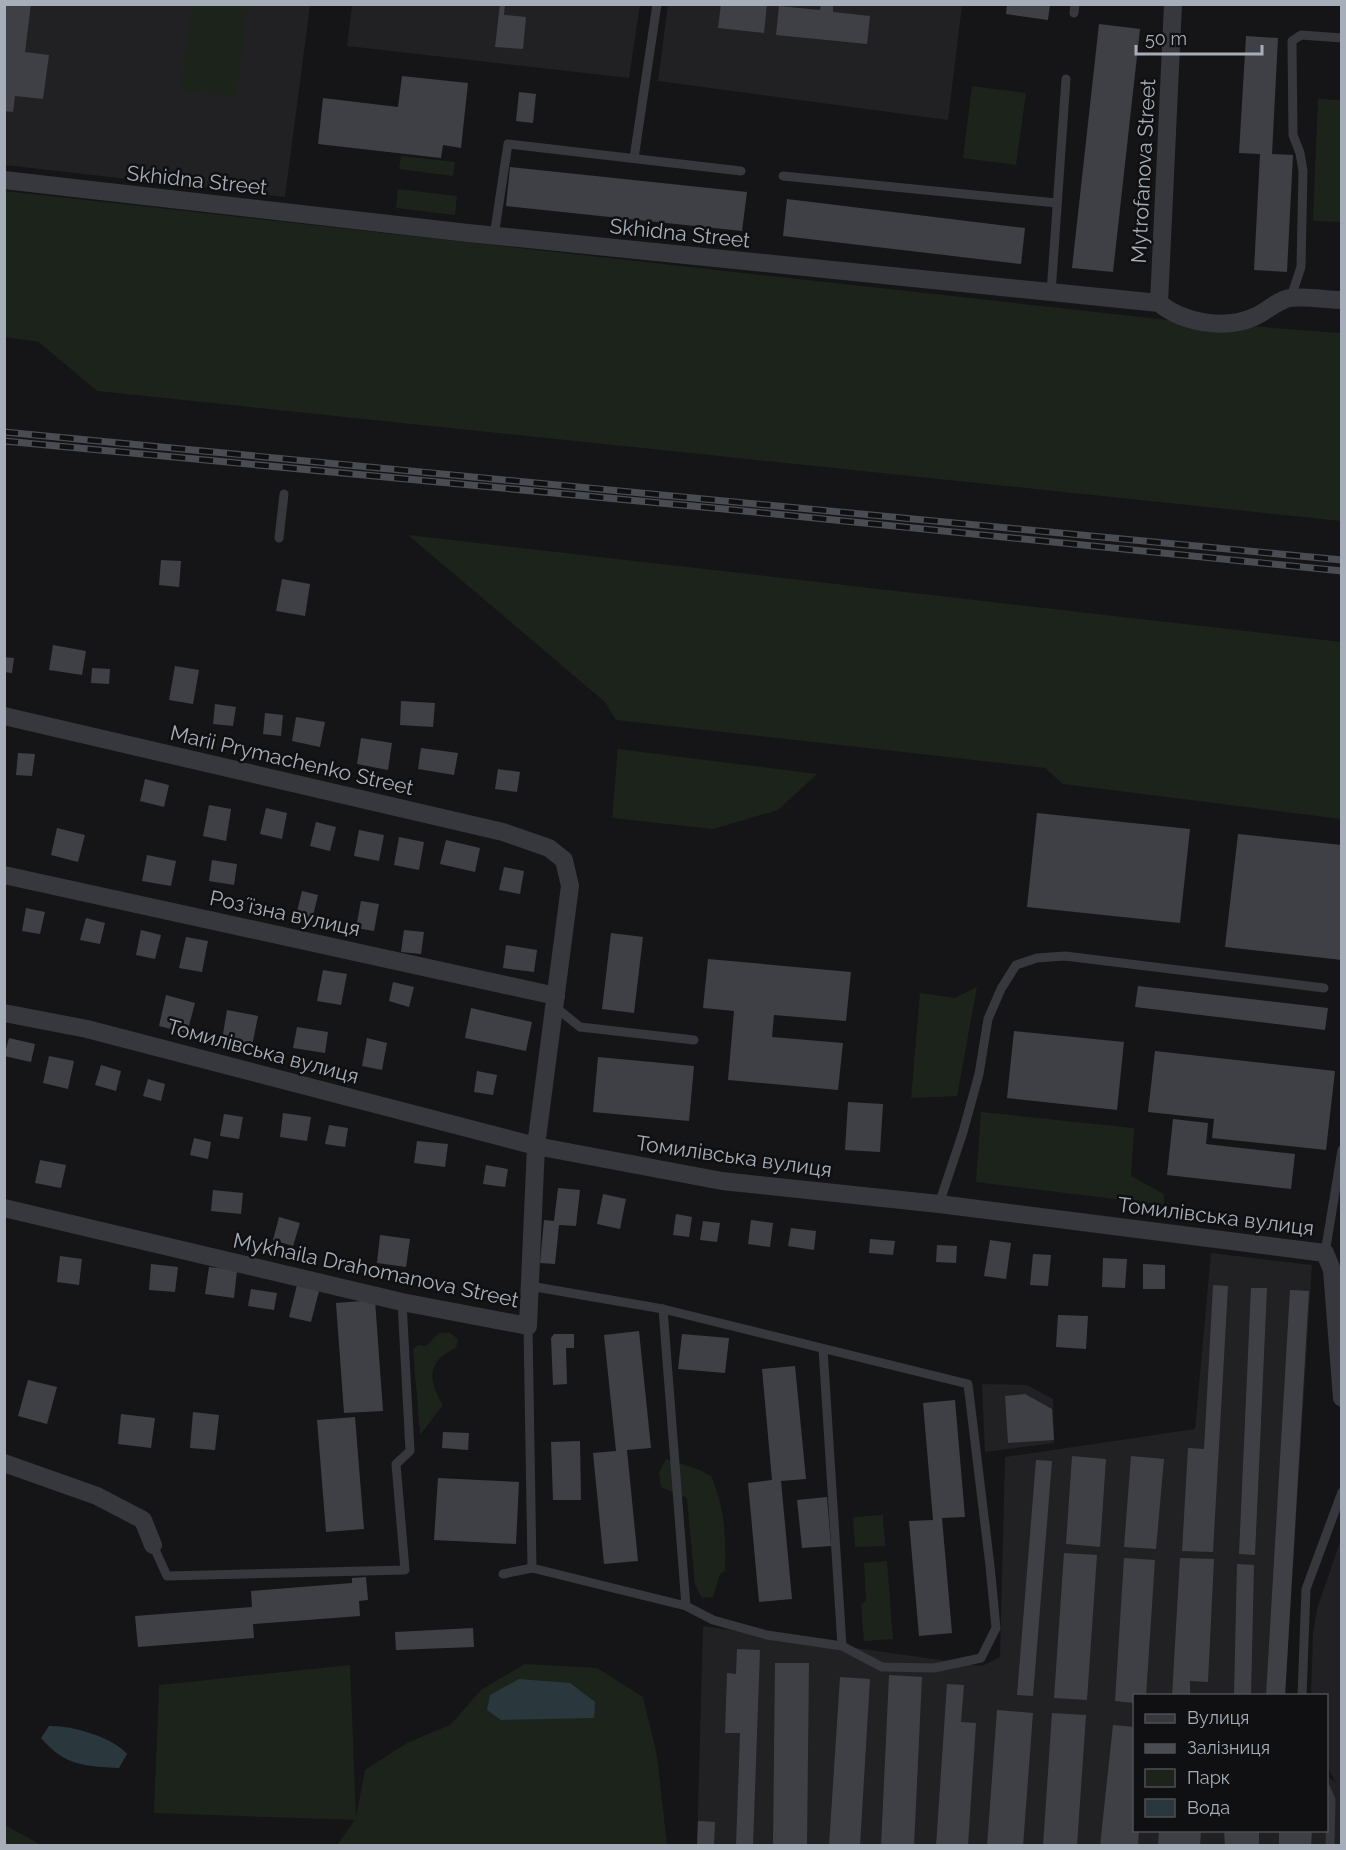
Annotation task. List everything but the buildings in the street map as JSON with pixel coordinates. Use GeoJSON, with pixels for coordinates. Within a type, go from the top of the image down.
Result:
{"type":"FeatureCollection","features":[{"type":"Feature","properties":{"kind":"street","name":"Mytrofanova Street"},"geometry":{"type":"LineString","coordinates":[[1159,303],[1173,4]]}},
{"type":"Feature","properties":{"kind":"street","name":"Skhidna Street"},"geometry":{"type":"LineString","coordinates":[[4,180],[494,236],[1159,303],[1171,313],[1190,321],[1236,323],[1256,316],[1272,305],[1289,298],[1341,300]]}},
{"type":"Feature","properties":{"kind":"street","name":"Marii Prymachenko Street"},"geometry":{"type":"LineString","coordinates":[[4,716],[503,832],[549,848],[564,860]]}},
{"type":"Feature","properties":{"kind":"street","name":"Mykhaila Drahomanova Street"},"geometry":{"type":"LineString","coordinates":[[4,1208],[402,1302],[528,1326],[536,1146],[570,886],[564,860]]}},
{"type":"Feature","properties":{"kind":"street","name":"Розʼїзна вулиця"},"geometry":{"type":"LineString","coordinates":[[4,874],[555,1001]]}},
{"type":"Feature","properties":{"kind":"street","name":"Томилівська вулиця"},"geometry":{"type":"LineString","coordinates":[[4,1013],[87,1029],[536,1146],[722,1181],[939,1204],[1325,1252],[1337,1271],[1341,1398]]}},
{"type":"Feature","properties":{"kind":"street"},"geometry":{"type":"LineString","coordinates":[[4,1463],[97,1496],[143,1520],[153,1545]]}},
{"type":"Feature","properties":{"kind":"lane"},"geometry":{"type":"LineString","coordinates":[[634,159],[657,4]]}},
{"type":"Feature","properties":{"kind":"lane"},"geometry":{"type":"LineString","coordinates":[[1289,298],[1301,267],[1303,171],[1300,153],[1293,135],[1292,41],[1301,35],[1341,38]]}},
{"type":"Feature","properties":{"kind":"lane"},"geometry":{"type":"LineString","coordinates":[[1051,292],[1066,79]]}},
{"type":"Feature","properties":{"kind":"lane"},"geometry":{"type":"LineString","coordinates":[[494,236],[508,144],[741,171]]}},
{"type":"Feature","properties":{"kind":"lane"},"geometry":{"type":"LineString","coordinates":[[783,176],[1057,203]]}},
{"type":"Feature","properties":{"kind":"lane"},"geometry":{"type":"LineString","coordinates":[[279,538],[285,494]]}},
{"type":"Feature","properties":{"kind":"lane"},"geometry":{"type":"LineString","coordinates":[[939,1204],[979,1074],[988,1018],[1001,989],[1016,965],[1037,958],[1065,956],[1324,988]]}},
{"type":"Feature","properties":{"kind":"lane"},"geometry":{"type":"LineString","coordinates":[[555,1001],[580,1027],[694,1040]]}},
{"type":"Feature","properties":{"kind":"lane"},"geometry":{"type":"LineString","coordinates":[[1325,1252],[1341,1150]]}},
{"type":"Feature","properties":{"kind":"lane"},"geometry":{"type":"LineString","coordinates":[[503,1574],[532,1568],[686,1606],[713,1620],[767,1635],[842,1646],[882,1667],[934,1668],[981,1658],[996,1628],[968,1384],[663,1309],[530,1286]]}},
{"type":"Feature","properties":{"kind":"lane"},"geometry":{"type":"LineString","coordinates":[[153,1545],[166,1576],[405,1570],[396,1464],[410,1451],[402,1302]]}},
{"type":"Feature","properties":{"kind":"lane"},"geometry":{"type":"LineString","coordinates":[[663,1309],[686,1606]]}},
{"type":"Feature","properties":{"kind":"lane"},"geometry":{"type":"LineString","coordinates":[[528,1326],[532,1568]]}},
{"type":"Feature","properties":{"kind":"lane"},"geometry":{"type":"LineString","coordinates":[[823,1348],[842,1646]]}},
{"type":"Feature","properties":{"kind":"lane"},"geometry":{"type":"LineString","coordinates":[[1302,1694],[1306,1589],[1341,1492]]}},
{"type":"Feature","properties":{"kind":"lane"},"geometry":{"type":"LineString","coordinates":[[1328,1793],[1331,1800],[1330,1845]]}},
{"type":"Feature","properties":{"kind":"shaded area"},"geometry":{"type":"Polygon","coordinates":[[[5,5],[310,5],[285,197],[5,165],[5,5]]]}},
{"type":"Feature","properties":{"kind":"shaded area"},"geometry":{"type":"Polygon","coordinates":[[[352,5],[640,5],[629,78],[347,46],[352,5]]]}},
{"type":"Feature","properties":{"kind":"shaded area"},"geometry":{"type":"Polygon","coordinates":[[[668,5],[962,5],[948,120],[658,81],[668,5]]]}},
{"type":"Feature","properties":{"kind":"shaded area"},"geometry":{"type":"Polygon","coordinates":[[[1211,1253],[1312,1265],[1285,1694],[1133,1694],[1133,1832],[1328,1832],[1328,1777],[1336,1783],[1328,1768],[1328,1694],[1311,1694],[1313,1633],[1317,1609],[1341,1539],[1341,1845],[697,1846],[703,1626],[982,1666],[1000,1657],[1005,1457],[1195,1429],[1211,1253]]]}},
{"type":"Feature","properties":{"kind":"shaded area"},"geometry":{"type":"Polygon","coordinates":[[[982,1384],[1027,1385],[1053,1399],[1054,1443],[985,1452],[982,1384]]]}},
{"type":"Feature","properties":{"kind":"green space"},"geometry":{"type":"Polygon","coordinates":[[[192,5],[247,5],[236,97],[181,90],[192,5]]]}},
{"type":"Feature","properties":{"kind":"green space"},"geometry":{"type":"Polygon","coordinates":[[[972,86],[1026,93],[1016,165],[963,158],[972,86]]]}},
{"type":"Feature","properties":{"kind":"green space"},"geometry":{"type":"Polygon","coordinates":[[[1318,99],[1341,100],[1341,222],[1313,221],[1318,99]]]}},
{"type":"Feature","properties":{"kind":"green space"},"geometry":{"type":"Polygon","coordinates":[[[401,156],[455,162],[453,176],[399,169],[401,156]]]}},
{"type":"Feature","properties":{"kind":"green space"},"geometry":{"type":"Polygon","coordinates":[[[398,189],[457,196],[455,215],[396,208],[398,189]]]}},
{"type":"Feature","properties":{"kind":"green space"},"geometry":{"type":"Polygon","coordinates":[[[5,191],[1168,320],[1341,333],[1341,521],[97,391],[39,342],[5,337],[5,191]]]}},
{"type":"Feature","properties":{"kind":"green space"},"geometry":{"type":"Polygon","coordinates":[[[408,535],[1341,642],[1341,819],[1063,784],[1045,768],[616,720],[605,702],[408,535]]]}},
{"type":"Feature","properties":{"kind":"green space"},"geometry":{"type":"Polygon","coordinates":[[[618,749],[817,774],[778,810],[713,829],[612,818],[618,749]]]}},
{"type":"Feature","properties":{"kind":"green space"},"geometry":{"type":"Polygon","coordinates":[[[977,987],[957,1096],[911,1098],[920,993],[955,998],[977,987]]]}},
{"type":"Feature","properties":{"kind":"green space"},"geometry":{"type":"Polygon","coordinates":[[[981,1112],[1134,1128],[1131,1176],[1164,1194],[1164,1205],[976,1182],[981,1112]]]}},
{"type":"Feature","properties":{"kind":"green space"},"geometry":{"type":"Polygon","coordinates":[[[439,1333],[450,1333],[458,1339],[456,1348],[446,1353],[435,1365],[434,1387],[443,1405],[420,1435],[413,1349],[418,1345],[426,1346],[439,1333]]]}},
{"type":"Feature","properties":{"kind":"green space"},"geometry":{"type":"Polygon","coordinates":[[[666,1459],[711,1476],[716,1488],[724,1523],[725,1571],[720,1574],[713,1597],[702,1598],[695,1585],[687,1498],[661,1487],[659,1473],[666,1459]]]}},
{"type":"Feature","properties":{"kind":"green space"},"geometry":{"type":"Polygon","coordinates":[[[883,1515],[885,1546],[855,1547],[853,1517],[883,1515]]]}},
{"type":"Feature","properties":{"kind":"green space"},"geometry":{"type":"Polygon","coordinates":[[[887,1561],[893,1639],[864,1641],[861,1605],[866,1600],[864,1563],[887,1561]]]}},
{"type":"Feature","properties":{"kind":"green space"},"geometry":{"type":"Polygon","coordinates":[[[525,1664],[597,1668],[643,1697],[657,1756],[667,1845],[337,1845],[355,1820],[154,1813],[159,1685],[350,1665],[356,1817],[365,1770],[407,1743],[450,1725],[481,1690],[525,1664]]]}},
{"type":"Feature","properties":{"kind":"green space"},"geometry":{"type":"Polygon","coordinates":[[[5,1825],[41,1845],[5,1845],[5,1825]]]}},
{"type":"Feature","properties":{"kind":"water"},"geometry":{"type":"Polygon","coordinates":[[[519,1679],[570,1683],[595,1702],[594,1718],[501,1720],[487,1710],[490,1695],[519,1679]]]}},
{"type":"Feature","properties":{"kind":"water"},"geometry":{"type":"Polygon","coordinates":[[[49,1726],[91,1733],[112,1742],[127,1754],[119,1768],[76,1763],[58,1754],[41,1738],[49,1726]]]}},
{"type":"Feature","properties":{"kind":"railway"},"geometry":{"type":"LineString","coordinates":[[4,432],[1342,560]]}},
{"type":"Feature","properties":{"kind":"railway"},"geometry":{"type":"LineString","coordinates":[[4,441],[734,510],[1342,571]]}}]}
